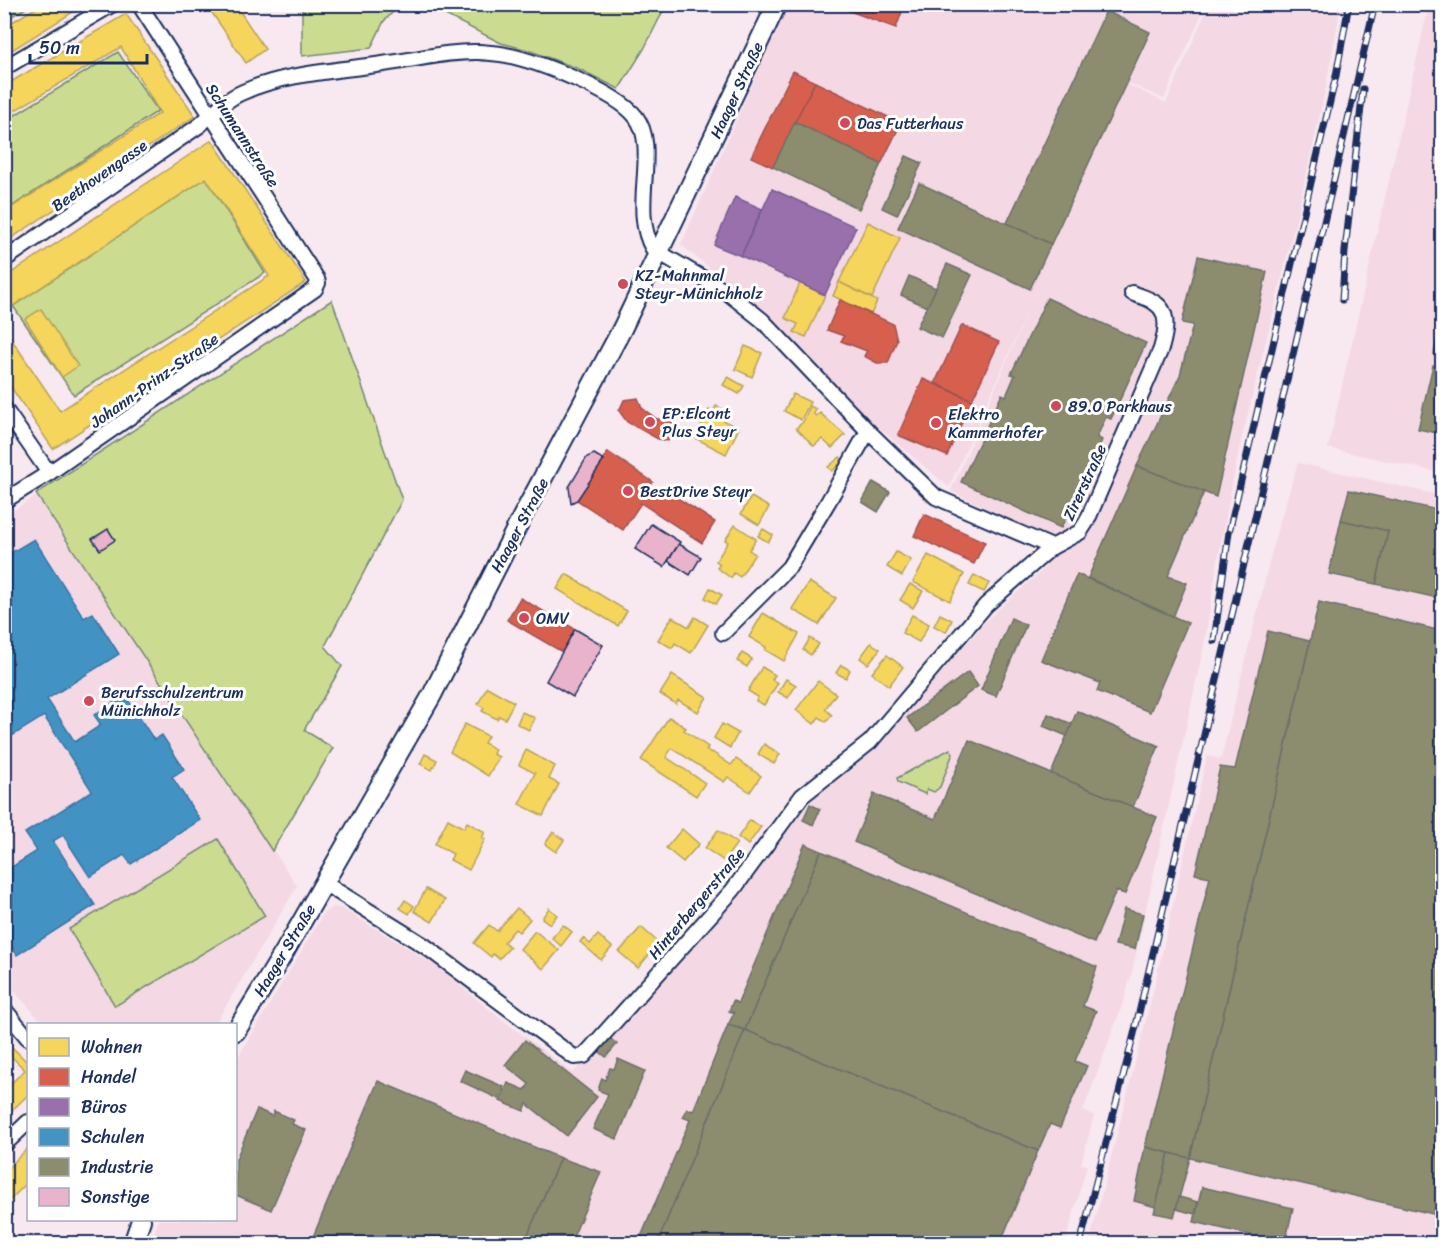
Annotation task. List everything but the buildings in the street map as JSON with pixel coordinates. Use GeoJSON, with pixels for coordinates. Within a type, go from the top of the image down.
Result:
{"type":"FeatureCollection","features":[{"type":"Feature","properties":{"kind":"main road","name":"Haager Straße"},"geometry":{"type":"LineString","coordinates":[[237,1029],[432,695],[517,526],[617,338],[777,4]]}},
{"type":"Feature","properties":{"kind":"main road"},"geometry":{"type":"LineString","coordinates":[[133,1244],[141,1221]]}},
{"type":"Feature","properties":{"kind":"street"},"geometry":{"type":"LineString","coordinates":[[4,68],[113,4]]}},
{"type":"Feature","properties":{"kind":"street","name":"Schumannstraße"},"geometry":{"type":"LineString","coordinates":[[139,4],[317,279],[318,284]]}},
{"type":"Feature","properties":{"kind":"street","name":"Beethovengasse"},"geometry":{"type":"LineString","coordinates":[[4,260],[200,125],[224,103],[240,93],[284,78],[445,54],[476,52],[506,55],[537,65],[589,86],[622,104],[633,114],[641,124],[645,142],[642,205],[645,226],[648,241],[658,254]]}},
{"type":"Feature","properties":{"kind":"street"},"geometry":{"type":"LineString","coordinates":[[658,254],[728,292],[762,320],[868,431],[936,497],[1052,547]]}},
{"type":"Feature","properties":{"kind":"street","name":"Johann-Prinz-Straße"},"geometry":{"type":"LineString","coordinates":[[4,501],[49,473],[315,289],[318,284]]}},
{"type":"Feature","properties":{"kind":"street","name":"Zirerstraße"},"geometry":{"type":"LineString","coordinates":[[1052,547],[1080,532],[1087,521],[1161,349],[1166,325],[1160,308],[1156,303],[1132,293]]}},
{"type":"Feature","properties":{"kind":"street"},"geometry":{"type":"LineString","coordinates":[[4,408],[49,473]]}},
{"type":"Feature","properties":{"kind":"street"},"geometry":{"type":"LineString","coordinates":[[723,633],[789,567],[868,431]]}},
{"type":"Feature","properties":{"kind":"street","name":"Hinterbergerstraße"},"geometry":{"type":"LineString","coordinates":[[324,883],[425,946],[574,1057],[584,1056],[733,890],[802,796],[870,742],[986,605],[1052,547]]}},
{"type":"Feature","properties":{"kind":"street"},"geometry":{"type":"LineString","coordinates":[[4,1009],[27,1037]]}},
{"type":"Feature","properties":{"kind":"street"},"geometry":{"type":"LineString","coordinates":[[4,1145],[27,1123]]}},
{"type":"Feature","properties":{"kind":"shaded area"},"geometry":{"type":"Polygon","coordinates":[[[787,5],[1206,5],[1164,99],[1129,83],[1128,85],[1166,103],[1209,5],[1341,5],[1324,96],[1295,224],[1239,449],[1204,645],[1132,972],[1083,1111],[1094,1115],[1081,1164],[1087,1165],[1065,1243],[150,1244],[159,1221],[237,1221],[237,1059],[324,913],[334,907],[343,909],[438,967],[492,1012],[573,1073],[710,927],[816,795],[858,762],[882,739],[990,617],[1045,568],[1051,551],[1047,538],[951,491],[1032,302],[949,487],[872,422],[760,308],[681,245],[787,5]]]}},
{"type":"Feature","properties":{"kind":"shaded area"},"geometry":{"type":"Polygon","coordinates":[[[1429,5],[1442,5],[1442,473],[1328,448],[1429,5]]]}},
{"type":"Feature","properties":{"kind":"shaded area"},"geometry":{"type":"Polygon","coordinates":[[[1298,463],[1442,496],[1442,1243],[1089,1244],[1151,1001],[1207,756],[1221,759],[1277,531],[1298,463]]]}},
{"type":"Feature","properties":{"kind":"shaded area","name":"Berufsschulzentrum Münichholz"},"geometry":{"type":"Polygon","coordinates":[[[36,496],[297,886],[216,1023],[43,1023],[5,981],[5,516],[36,496]]]}},
{"type":"Feature","properties":{"kind":"green space"},"geometry":{"type":"Polygon","coordinates":[[[5,4],[31,4],[31,5],[5,20],[5,4]]]}},
{"type":"Feature","properties":{"kind":"green space"},"geometry":{"type":"Polygon","coordinates":[[[302,4],[400,5],[384,21],[371,48],[302,56],[302,4]]]}},
{"type":"Feature","properties":{"kind":"green space"},"geometry":{"type":"Polygon","coordinates":[[[433,5],[666,5],[644,49],[619,89],[579,69],[528,50],[501,43],[439,12],[433,5]]]}},
{"type":"Feature","properties":{"kind":"green space"},"geometry":{"type":"Polygon","coordinates":[[[118,52],[158,111],[5,211],[5,121],[118,52]]]}},
{"type":"Feature","properties":{"kind":"green space"},"geometry":{"type":"Polygon","coordinates":[[[206,178],[265,273],[74,395],[13,306],[206,178]]]}},
{"type":"Feature","properties":{"kind":"green space"},"geometry":{"type":"Polygon","coordinates":[[[332,300],[402,500],[325,646],[342,666],[304,730],[333,748],[272,851],[36,494],[332,300]]]}},
{"type":"Feature","properties":{"kind":"green space"},"geometry":{"type":"Polygon","coordinates":[[[950,749],[953,753],[940,787],[934,792],[927,789],[925,794],[898,782],[897,778],[950,749]]]}},
{"type":"Feature","properties":{"kind":"green space"},"geometry":{"type":"Polygon","coordinates":[[[218,839],[265,916],[115,1006],[69,929],[218,839]]]}},
{"type":"Feature","properties":{"kind":"railway"},"geometry":{"type":"LineString","coordinates":[[1214,641],[1229,532],[1336,76],[1349,4]]}},
{"type":"Feature","properties":{"kind":"railway"},"geometry":{"type":"LineString","coordinates":[[1080,1244],[1134,1034],[1375,4]]}},
{"type":"Feature","properties":{"kind":"railway"},"geometry":{"type":"LineString","coordinates":[[1342,300],[1345,251],[1363,89]]}},
{"type":"Feature","properties":{"kind":"place","name":"Das Futterhaus"},"geometry":{"type":"Point","coordinates":[845,123]}},
{"type":"Feature","properties":{"kind":"place","name":"KZ-Mahnmal Steyr-Münichholz"},"geometry":{"type":"Point","coordinates":[623,284]}},
{"type":"Feature","properties":{"kind":"place","name":"89.0 Parkhaus"},"geometry":{"type":"Point","coordinates":[1056,406]}},
{"type":"Feature","properties":{"kind":"place","name":"EP:Elcont Plus Steyr"},"geometry":{"type":"Point","coordinates":[650,422]}},
{"type":"Feature","properties":{"kind":"place","name":"Elektro Kammerhofer"},"geometry":{"type":"Point","coordinates":[936,423]}},
{"type":"Feature","properties":{"kind":"place","name":"BestDrive Steyr"},"geometry":{"type":"Point","coordinates":[628,491]}},
{"type":"Feature","properties":{"kind":"place","name":"OMV"},"geometry":{"type":"Point","coordinates":[524,618]}},
{"type":"Feature","properties":{"kind":"place","name":"Berufsschulzentrum Münichholz"},"geometry":{"type":"Point","coordinates":[89,701]}}]}
